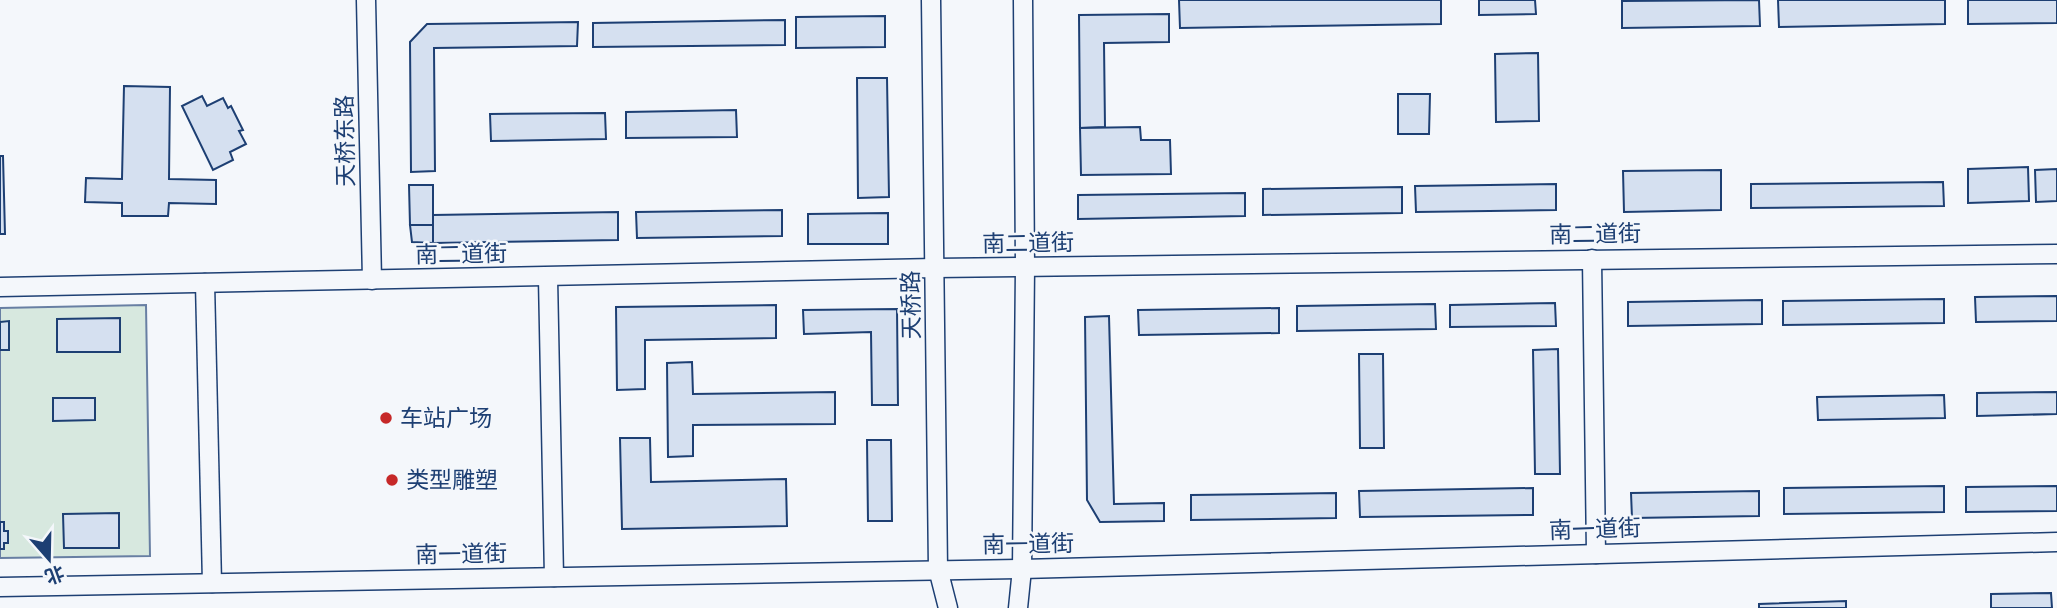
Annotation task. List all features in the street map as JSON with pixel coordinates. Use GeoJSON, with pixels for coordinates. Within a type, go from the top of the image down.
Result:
{"type":"FeatureCollection","features":[{"type":"Feature","properties":{"kind":"street","name":"天桥东路"},"geometry":{"type":"LineString","coordinates":[[366,0],[372,280]]}},
{"type":"Feature","properties":{"kind":"street","name":"天桥路"},"geometry":{"type":"LineString","coordinates":[[931,0],[938,569],[948,608]]}},
{"type":"Feature","properties":{"kind":"street"},"geometry":{"type":"LineString","coordinates":[[1018,608],[1023,569],[1023,0]]}},
{"type":"Feature","properties":{"kind":"street","name":"南二道街"},"geometry":{"type":"LineString","coordinates":[[0,287],[548,278],[935,268],[2057,254]]}},
{"type":"Feature","properties":{"kind":"street"},"geometry":{"type":"LineString","coordinates":[[1592,258],[1596,554]]}},
{"type":"Feature","properties":{"kind":"street"},"geometry":{"type":"LineString","coordinates":[[548,278],[554,577]]}},
{"type":"Feature","properties":{"kind":"street"},"geometry":{"type":"LineString","coordinates":[[205,283],[212,583]]}},
{"type":"Feature","properties":{"kind":"street","name":"南一道街"},"geometry":{"type":"LineString","coordinates":[[0,587],[1023,569],[2057,542]]}},
{"type":"Feature","properties":{"kind":"shaded area"},"geometry":{"type":"Polygon","coordinates":[[[146,305],[150,556],[0,558],[0,308],[146,305]]]}},
{"type":"Feature","properties":{"kind":"building"},"geometry":{"type":"Polygon","coordinates":[[[1179,0],[1441,0],[1441,24],[1180,28],[1179,0]]]}},
{"type":"Feature","properties":{"kind":"building"},"geometry":{"type":"Polygon","coordinates":[[[1479,0],[1535,0],[1536,14],[1479,15],[1479,0]]]}},
{"type":"Feature","properties":{"kind":"building"},"geometry":{"type":"Polygon","coordinates":[[[1759,0],[1760,26],[1622,28],[1622,1],[1759,0]]]}},
{"type":"Feature","properties":{"kind":"building"},"geometry":{"type":"Polygon","coordinates":[[[1778,0],[1945,0],[1945,24],[1779,27],[1778,0]]]}},
{"type":"Feature","properties":{"kind":"building"},"geometry":{"type":"Polygon","coordinates":[[[1968,0],[2057,0],[2057,23],[1968,24],[1968,0]]]}},
{"type":"Feature","properties":{"kind":"building"},"geometry":{"type":"Polygon","coordinates":[[[1169,14],[1169,42],[1104,43],[1105,127],[1080,128],[1079,15],[1169,14]]]}},
{"type":"Feature","properties":{"kind":"building"},"geometry":{"type":"Polygon","coordinates":[[[885,16],[885,47],[796,48],[796,17],[885,16]]]}},
{"type":"Feature","properties":{"kind":"building"},"geometry":{"type":"Polygon","coordinates":[[[785,20],[785,45],[593,47],[593,23],[785,20]]]}},
{"type":"Feature","properties":{"kind":"building"},"geometry":{"type":"Polygon","coordinates":[[[578,22],[577,46],[434,48],[435,171],[411,172],[410,42],[427,24],[578,22]]]}},
{"type":"Feature","properties":{"kind":"building"},"geometry":{"type":"Polygon","coordinates":[[[1538,53],[1539,121],[1496,122],[1495,54],[1538,53]]]}},
{"type":"Feature","properties":{"kind":"building"},"geometry":{"type":"Polygon","coordinates":[[[857,78],[887,78],[889,197],[858,198],[857,78]]]}},
{"type":"Feature","properties":{"kind":"building"},"geometry":{"type":"Polygon","coordinates":[[[124,86],[170,87],[169,179],[216,180],[216,204],[169,203],[168,216],[122,216],[122,203],[85,202],[86,178],[122,179],[124,86]]]}},
{"type":"Feature","properties":{"kind":"building"},"geometry":{"type":"Polygon","coordinates":[[[1398,94],[1430,94],[1429,134],[1398,134],[1398,94]]]}},
{"type":"Feature","properties":{"kind":"building"},"geometry":{"type":"Polygon","coordinates":[[[202,96],[207,106],[223,98],[228,108],[231,106],[243,130],[239,131],[246,144],[230,152],[233,160],[213,170],[182,106],[202,96]]]}},
{"type":"Feature","properties":{"kind":"building"},"geometry":{"type":"Polygon","coordinates":[[[736,110],[737,137],[626,138],[626,112],[736,110]]]}},
{"type":"Feature","properties":{"kind":"building"},"geometry":{"type":"Polygon","coordinates":[[[605,113],[606,139],[491,141],[490,114],[605,113]]]}},
{"type":"Feature","properties":{"kind":"building"},"geometry":{"type":"Polygon","coordinates":[[[1140,127],[1141,140],[1170,140],[1171,174],[1081,175],[1080,128],[1140,127]]]}},
{"type":"Feature","properties":{"kind":"building"},"geometry":{"type":"Polygon","coordinates":[[[0,156],[3,156],[5,234],[0,234],[0,156]]]}},
{"type":"Feature","properties":{"kind":"building"},"geometry":{"type":"Polygon","coordinates":[[[2028,167],[2029,201],[1968,203],[1968,169],[2028,167]]]}},
{"type":"Feature","properties":{"kind":"building"},"geometry":{"type":"Polygon","coordinates":[[[2057,169],[2057,201],[2036,202],[2035,170],[2057,169]]]}},
{"type":"Feature","properties":{"kind":"building"},"geometry":{"type":"Polygon","coordinates":[[[1721,170],[1721,210],[1624,212],[1623,171],[1721,170]]]}},
{"type":"Feature","properties":{"kind":"building"},"geometry":{"type":"Polygon","coordinates":[[[1943,182],[1944,206],[1751,208],[1751,184],[1943,182]]]}},
{"type":"Feature","properties":{"kind":"building"},"geometry":{"type":"Polygon","coordinates":[[[1556,184],[1556,210],[1416,212],[1415,186],[1556,184]]]}},
{"type":"Feature","properties":{"kind":"building"},"geometry":{"type":"Polygon","coordinates":[[[409,185],[433,185],[433,225],[410,225],[409,185]]]}},
{"type":"Feature","properties":{"kind":"building"},"geometry":{"type":"Polygon","coordinates":[[[1402,187],[1402,213],[1263,215],[1263,189],[1402,187]]]}},
{"type":"Feature","properties":{"kind":"building"},"geometry":{"type":"Polygon","coordinates":[[[1245,193],[1245,216],[1078,219],[1078,195],[1245,193]]]}},
{"type":"Feature","properties":{"kind":"building"},"geometry":{"type":"Polygon","coordinates":[[[782,210],[782,236],[637,238],[636,212],[782,210]]]}},
{"type":"Feature","properties":{"kind":"building"},"geometry":{"type":"Polygon","coordinates":[[[618,212],[618,240],[433,243],[433,215],[618,212]]]}},
{"type":"Feature","properties":{"kind":"building"},"geometry":{"type":"Polygon","coordinates":[[[888,213],[888,244],[808,244],[808,214],[888,213]]]}},
{"type":"Feature","properties":{"kind":"building"},"geometry":{"type":"Polygon","coordinates":[[[410,225],[433,225],[433,243],[412,242],[410,225]]]}},
{"type":"Feature","properties":{"kind":"building"},"geometry":{"type":"Polygon","coordinates":[[[2057,296],[2057,321],[1976,322],[1975,297],[2057,296]]]}},
{"type":"Feature","properties":{"kind":"building"},"geometry":{"type":"Polygon","coordinates":[[[1944,299],[1944,323],[1783,325],[1783,301],[1944,299]]]}},
{"type":"Feature","properties":{"kind":"building"},"geometry":{"type":"Polygon","coordinates":[[[1762,300],[1762,324],[1628,326],[1628,302],[1762,300]]]}},
{"type":"Feature","properties":{"kind":"building"},"geometry":{"type":"Polygon","coordinates":[[[1555,303],[1556,326],[1450,327],[1450,305],[1555,303]]]}},
{"type":"Feature","properties":{"kind":"building"},"geometry":{"type":"Polygon","coordinates":[[[1435,304],[1436,329],[1297,331],[1297,306],[1435,304]]]}},
{"type":"Feature","properties":{"kind":"building"},"geometry":{"type":"Polygon","coordinates":[[[776,305],[776,338],[645,340],[645,389],[617,390],[616,307],[776,305]]]}},
{"type":"Feature","properties":{"kind":"building"},"geometry":{"type":"Polygon","coordinates":[[[1279,308],[1279,333],[1139,335],[1138,310],[1279,308]]]}},
{"type":"Feature","properties":{"kind":"building"},"geometry":{"type":"Polygon","coordinates":[[[897,309],[898,405],[872,405],[871,332],[804,334],[803,310],[897,309]]]}},
{"type":"Feature","properties":{"kind":"building"},"geometry":{"type":"Polygon","coordinates":[[[1109,316],[1114,504],[1164,503],[1164,521],[1100,522],[1087,500],[1085,317],[1109,316]]]}},
{"type":"Feature","properties":{"kind":"building"},"geometry":{"type":"Polygon","coordinates":[[[120,318],[120,352],[57,352],[57,319],[120,318]]]}},
{"type":"Feature","properties":{"kind":"building"},"geometry":{"type":"Polygon","coordinates":[[[9,321],[9,350],[0,350],[0,322],[9,321]]]}},
{"type":"Feature","properties":{"kind":"building"},"geometry":{"type":"Polygon","coordinates":[[[1558,349],[1560,474],[1535,474],[1533,350],[1558,349]]]}},
{"type":"Feature","properties":{"kind":"building"},"geometry":{"type":"Polygon","coordinates":[[[1359,354],[1383,354],[1384,448],[1360,448],[1359,354]]]}},
{"type":"Feature","properties":{"kind":"building"},"geometry":{"type":"Polygon","coordinates":[[[692,362],[693,394],[835,392],[835,424],[693,425],[693,456],[668,457],[667,363],[692,362]]]}},
{"type":"Feature","properties":{"kind":"building"},"geometry":{"type":"Polygon","coordinates":[[[2057,392],[2057,414],[1977,416],[1977,393],[2057,392]]]}},
{"type":"Feature","properties":{"kind":"building"},"geometry":{"type":"Polygon","coordinates":[[[1944,395],[1945,418],[1818,420],[1817,397],[1944,395]]]}},
{"type":"Feature","properties":{"kind":"building"},"geometry":{"type":"Polygon","coordinates":[[[53,398],[95,398],[95,420],[53,421],[53,398]]]}},
{"type":"Feature","properties":{"kind":"building"},"geometry":{"type":"Polygon","coordinates":[[[620,438],[650,438],[651,482],[786,479],[787,526],[622,529],[620,438]]]}},
{"type":"Feature","properties":{"kind":"building"},"geometry":{"type":"Polygon","coordinates":[[[867,440],[891,440],[892,521],[868,521],[867,440]]]}},
{"type":"Feature","properties":{"kind":"building"},"geometry":{"type":"Polygon","coordinates":[[[1944,486],[1944,512],[1784,514],[1784,488],[1944,486]]]}},
{"type":"Feature","properties":{"kind":"building"},"geometry":{"type":"Polygon","coordinates":[[[2057,486],[2057,511],[1966,512],[1966,487],[2057,486]]]}},
{"type":"Feature","properties":{"kind":"building"},"geometry":{"type":"Polygon","coordinates":[[[1533,488],[1533,515],[1360,517],[1359,491],[1533,488]]]}},
{"type":"Feature","properties":{"kind":"building"},"geometry":{"type":"Polygon","coordinates":[[[1759,491],[1759,516],[1632,518],[1631,493],[1759,491]]]}},
{"type":"Feature","properties":{"kind":"building"},"geometry":{"type":"Polygon","coordinates":[[[1336,493],[1336,518],[1191,520],[1191,495],[1336,493]]]}},
{"type":"Feature","properties":{"kind":"building"},"geometry":{"type":"Polygon","coordinates":[[[119,513],[119,548],[64,548],[63,514],[119,513]]]}},
{"type":"Feature","properties":{"kind":"building"},"geometry":{"type":"Polygon","coordinates":[[[0,522],[4,522],[4,531],[8,531],[8,543],[4,543],[4,549],[0,549],[0,522]]]}},
{"type":"Feature","properties":{"kind":"building"},"geometry":{"type":"Polygon","coordinates":[[[2051,593],[2052,608],[1991,608],[1991,594],[2051,593]]]}},
{"type":"Feature","properties":{"kind":"building"},"geometry":{"type":"Polygon","coordinates":[[[1846,601],[1846,608],[1759,608],[1759,604],[1846,601]]]}},
{"type":"Feature","properties":{"kind":"place","name":"车站广场"},"geometry":{"type":"Point","coordinates":[386,418]}},
{"type":"Feature","properties":{"kind":"place","name":"类型雕塑"},"geometry":{"type":"Point","coordinates":[392,480]}}]}
